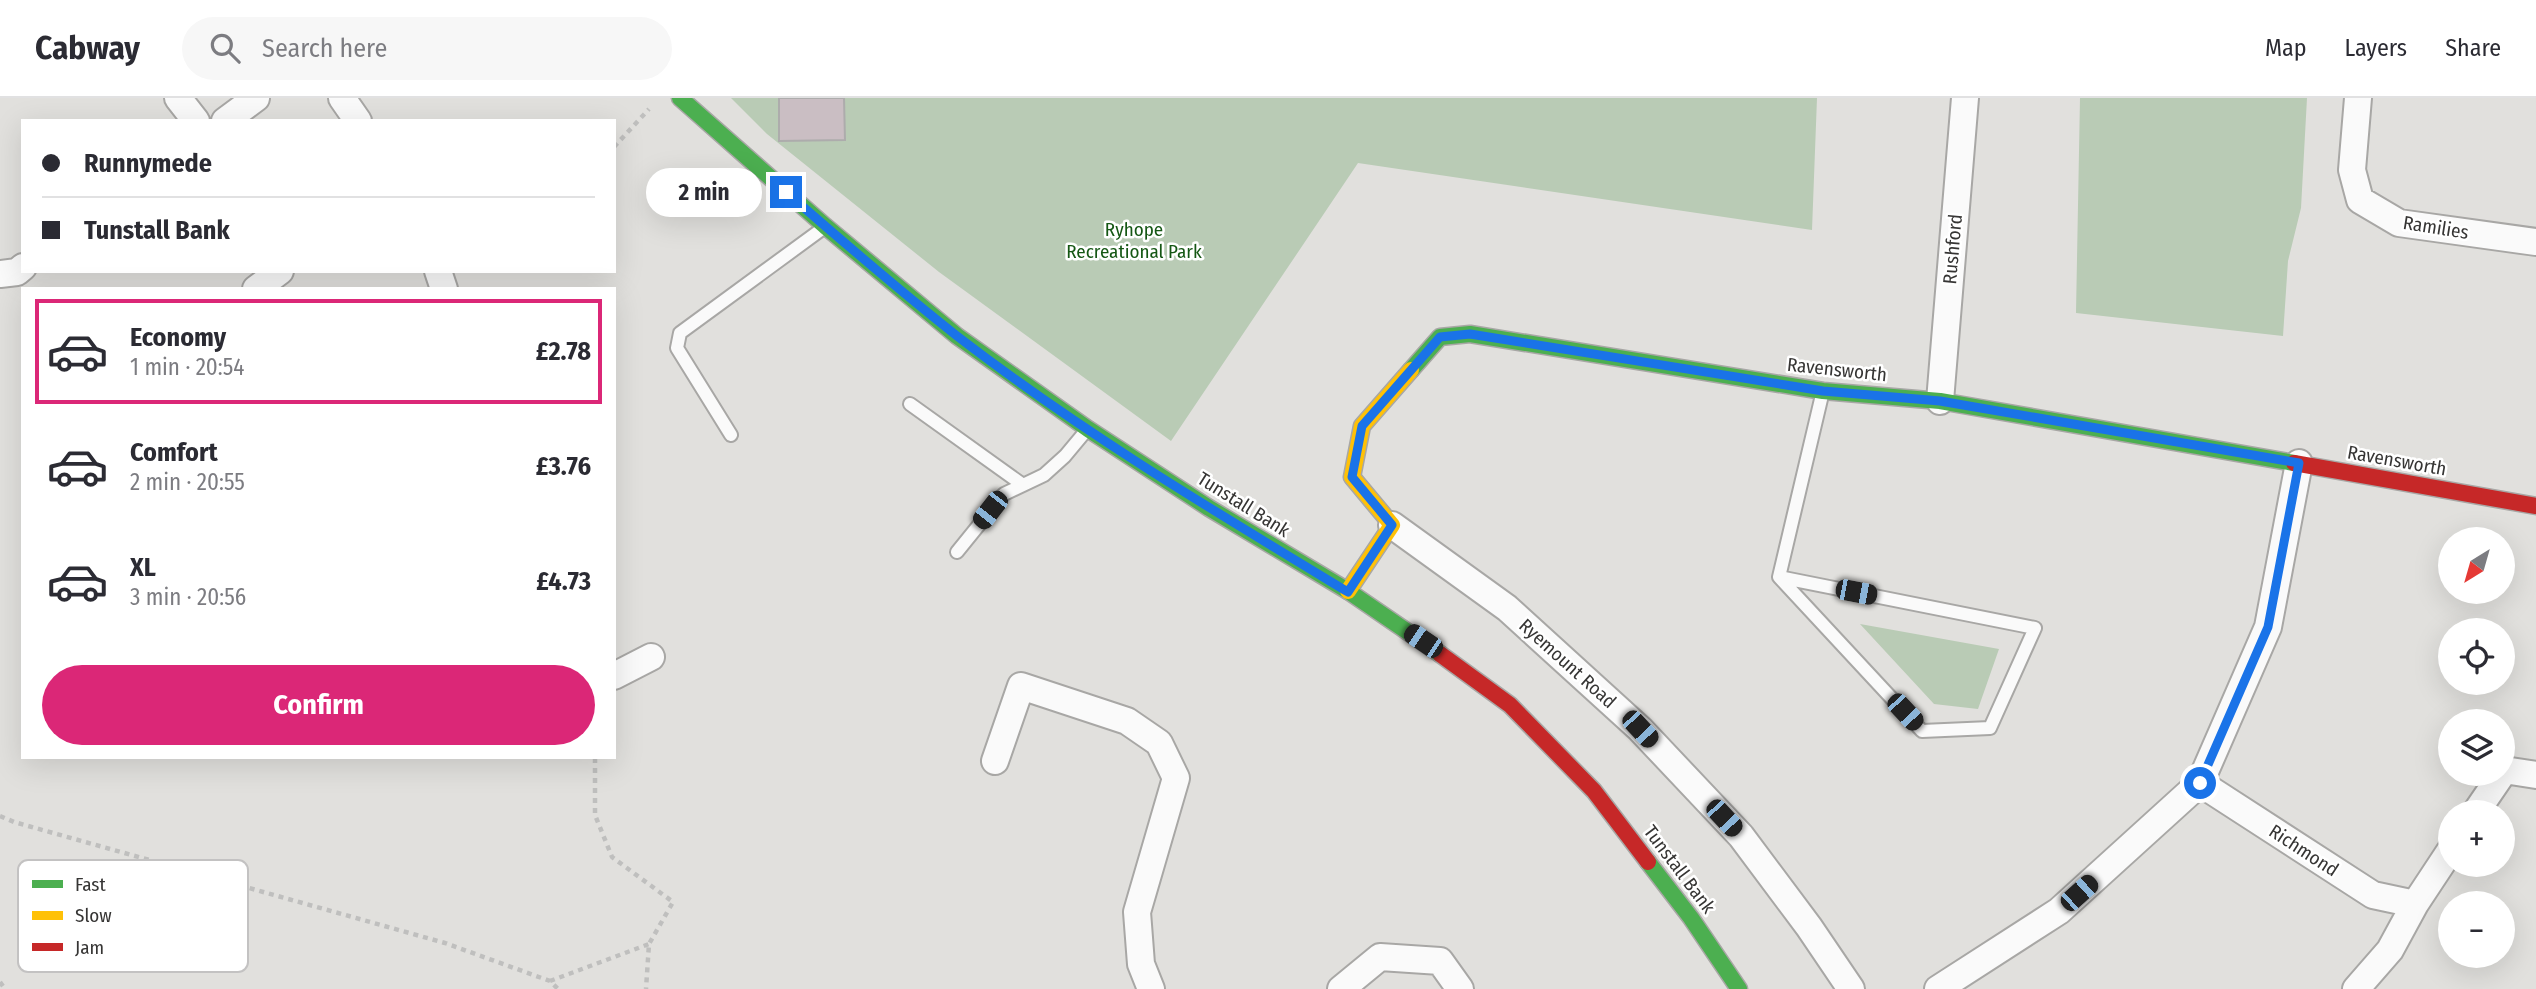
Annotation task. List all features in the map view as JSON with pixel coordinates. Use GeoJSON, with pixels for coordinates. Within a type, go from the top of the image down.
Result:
{"type":"FeatureCollection","features":[{"type":"Feature","properties":{"kind":"street"},"geometry":{"type":"LineString","coordinates":[[178,98],[194,119]]}},
{"type":"Feature","properties":{"kind":"street"},"geometry":{"type":"LineString","coordinates":[[228,119],[257,98]]}},
{"type":"Feature","properties":{"kind":"street"},"geometry":{"type":"LineString","coordinates":[[342,98],[357,119]]}},
{"type":"Feature","properties":{"kind":"street","name":"Tunstall Bank"},"geometry":{"type":"LineString","coordinates":[[680,98],[825,226],[957,336],[1088,429],[1423,641],[1510,705],[1594,791],[1691,918],[1739,989]]}},
{"type":"Feature","properties":{"kind":"street","name":"Rushford"},"geometry":{"type":"LineString","coordinates":[[1940,401],[1965,98]]}},
{"type":"Feature","properties":{"kind":"street","name":"Ramilies"},"geometry":{"type":"LineString","coordinates":[[2358,98],[2353,170],[2360,200],[2399,223],[2536,242]]}},
{"type":"Feature","properties":{"kind":"street"},"geometry":{"type":"LineString","coordinates":[[259,287],[277,273]]}},
{"type":"Feature","properties":{"kind":"street","name":"Ravensworth"},"geometry":{"type":"LineString","coordinates":[[1392,525],[1352,477],[1362,426],[1440,337],[1470,334],[1823,391],[1940,401],[2536,506]]}},
{"type":"Feature","properties":{"kind":"street"},"geometry":{"type":"LineString","coordinates":[[1938,989],[2059,911],[2200,783],[2268,627],[2299,463]]}},
{"type":"Feature","properties":{"kind":"street"},"geometry":{"type":"LineString","coordinates":[[1348,592],[1392,525]]}},
{"type":"Feature","properties":{"kind":"street","name":"Ryemount Road"},"geometry":{"type":"LineString","coordinates":[[1392,525],[1507,608],[1640,729],[1741,836],[1851,989]]}},
{"type":"Feature","properties":{"kind":"street"},"geometry":{"type":"LineString","coordinates":[[616,675],[651,657]]}},
{"type":"Feature","properties":{"kind":"street"},"geometry":{"type":"LineString","coordinates":[[995,761],[1021,686],[1127,721],[1159,743],[1176,778],[1137,912],[1141,964],[1151,989]]}},
{"type":"Feature","properties":{"kind":"street"},"geometry":{"type":"LineString","coordinates":[[2515,772],[2536,775]]}},
{"type":"Feature","properties":{"kind":"street","name":"Richmond"},"geometry":{"type":"LineString","coordinates":[[2200,783],[2373,895],[2415,904]]}},
{"type":"Feature","properties":{"kind":"street"},"geometry":{"type":"LineString","coordinates":[[2356,989],[2390,950],[2438,869]]}},
{"type":"Feature","properties":{"kind":"street"},"geometry":{"type":"LineString","coordinates":[[1341,989],[1380,957],[1440,961],[1460,989]]}},
{"type":"Feature","properties":{"kind":"lane"},"geometry":{"type":"LineString","coordinates":[[731,435],[677,348],[680,333],[825,226]]}},
{"type":"Feature","properties":{"kind":"lane"},"geometry":{"type":"LineString","coordinates":[[1779,577],[1823,391]]}},
{"type":"Feature","properties":{"kind":"lane"},"geometry":{"type":"LineString","coordinates":[[910,404],[1023,485]]}},
{"type":"Feature","properties":{"kind":"lane"},"geometry":{"type":"LineString","coordinates":[[957,552],[1004,494],[1044,475],[1065,457],[1088,429]]}},
{"type":"Feature","properties":{"kind":"lane"},"geometry":{"type":"LineString","coordinates":[[1779,577],[2035,628],[1990,728],[1922,732],[1779,577]]}},
{"type":"Feature","properties":{"kind":"path"},"geometry":{"type":"LineString","coordinates":[[616,145],[650,108]]}},
{"type":"Feature","properties":{"kind":"path"},"geometry":{"type":"LineString","coordinates":[[596,759],[595,815],[612,857],[673,902],[649,944],[646,989]]}},
{"type":"Feature","properties":{"kind":"path"},"geometry":{"type":"LineString","coordinates":[[0,816],[149,860]]}},
{"type":"Feature","properties":{"kind":"path"},"geometry":{"type":"LineString","coordinates":[[248,888],[445,943],[550,981],[558,989]]}},
{"type":"Feature","properties":{"kind":"path"},"geometry":{"type":"LineString","coordinates":[[550,981],[649,944]]}},
{"type":"Feature","properties":{"kind":"path"},"geometry":{"type":"LineString","coordinates":[[0,982],[5,989]]}},
{"type":"Feature","properties":{"kind":"green space","name":"Ryhope Recreational Park"},"geometry":{"type":"Polygon","coordinates":[[[731,98],[1817,98],[1812,230],[1358,163],[1171,441],[939,272],[767,134],[731,98]]]}},
{"type":"Feature","properties":{"kind":"green space"},"geometry":{"type":"Polygon","coordinates":[[[2080,98],[2307,98],[2301,208],[2288,261],[2283,336],[2076,313],[2080,98]]]}},
{"type":"Feature","properties":{"kind":"green space"},"geometry":{"type":"Polygon","coordinates":[[[1860,624],[1999,649],[1978,709],[1934,704],[1860,624]]]}},
{"type":"Feature","properties":{"kind":"building"},"geometry":{"type":"Polygon","coordinates":[[[779,98],[844,98],[845,140],[779,141],[779,98]]]}},
{"type":"Feature","properties":{"kind":"traffic: fast"},"geometry":{"type":"LineString","coordinates":[[680,98],[825,226],[957,336],[1088,429],[1209,508],[1348,591],[1440,654]]}},
{"type":"Feature","properties":{"kind":"traffic: fast"},"geometry":{"type":"LineString","coordinates":[[1411,370],[1440,337],[1470,334],[1823,391],[1940,401],[2294,463]]}},
{"type":"Feature","properties":{"kind":"traffic: fast"},"geometry":{"type":"LineString","coordinates":[[1648,862],[1691,918],[1739,989]]}},
{"type":"Feature","properties":{"kind":"traffic: slow"},"geometry":{"type":"LineString","coordinates":[[1348,591],[1392,525],[1352,477],[1362,426],[1411,370]]}},
{"type":"Feature","properties":{"kind":"traffic: jam"},"geometry":{"type":"LineString","coordinates":[[2294,463],[2536,506]]}},
{"type":"Feature","properties":{"kind":"traffic: jam"},"geometry":{"type":"LineString","coordinates":[[1440,654],[1510,705],[1594,791],[1648,862]]}},
{"type":"Feature","properties":{"kind":"route"},"geometry":{"type":"LineString","coordinates":[[786,192],[957,336],[1088,429],[1209,508],[1348,592],[1392,525],[1352,477],[1362,426],[1440,337],[1470,334],[1823,391],[1940,401],[2299,463],[2268,627],[2200,783]]}}]}
